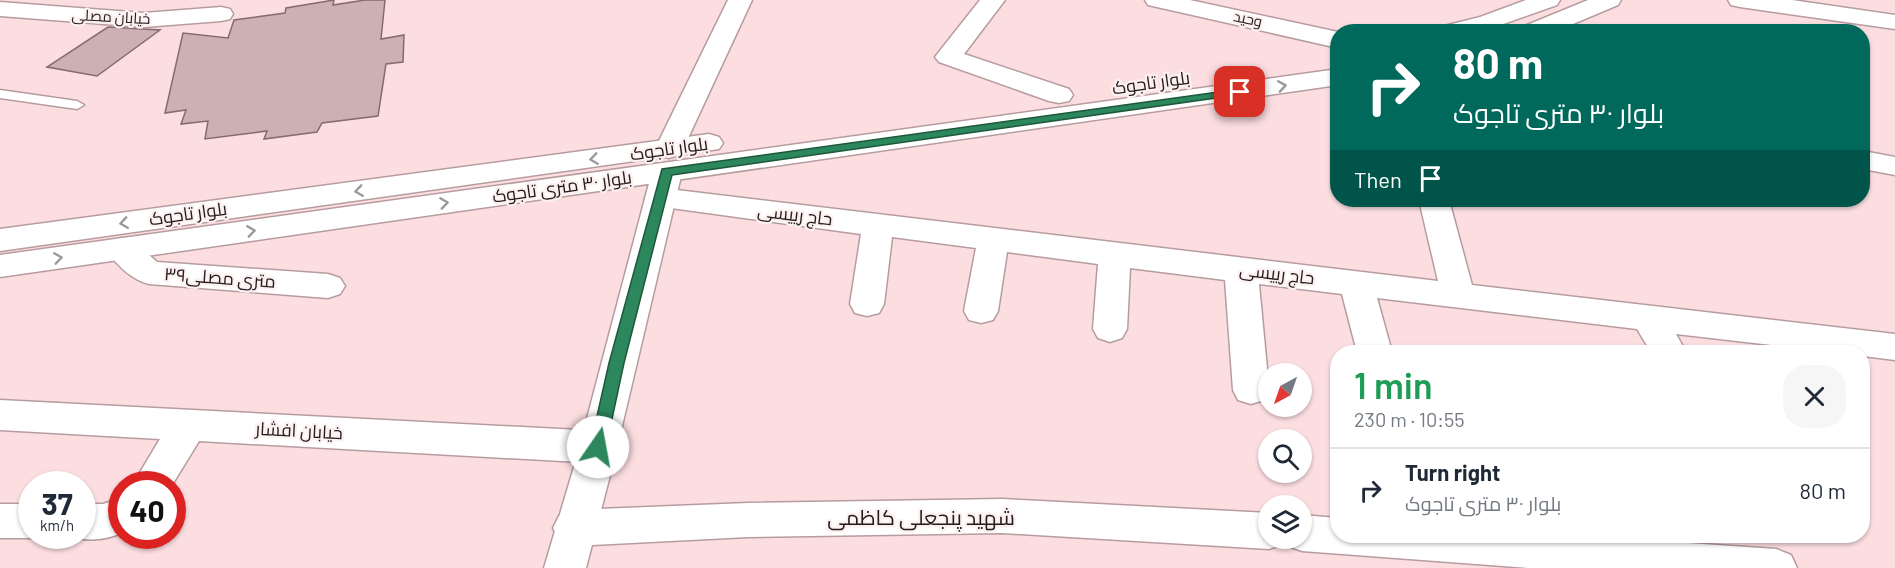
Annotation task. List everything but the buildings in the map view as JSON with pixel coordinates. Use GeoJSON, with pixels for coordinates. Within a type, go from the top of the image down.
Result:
{"type":"FeatureCollection","features":[{"type":"Feature","properties":{"kind":"street"},"geometry":{"type":"LineString","coordinates":[[565,568],[573,528],[598,447],[616,363],[665,173],[740,0]]}},
{"type":"Feature","properties":{"kind":"street"},"geometry":{"type":"LineString","coordinates":[[993,0],[948,57],[1059,95]]}},
{"type":"Feature","properties":{"kind":"street","name":"وحید"},"geometry":{"type":"LineString","coordinates":[[1157,0],[1330,38]]}},
{"type":"Feature","properties":{"kind":"street"},"geometry":{"type":"LineString","coordinates":[[1481,24],[1548,0]]}},
{"type":"Feature","properties":{"kind":"street"},"geometry":{"type":"LineString","coordinates":[[1550,24],[1609,0]]}},
{"type":"Feature","properties":{"kind":"street"},"geometry":{"type":"LineString","coordinates":[[1740,0],[1895,22]]}},
{"type":"Feature","properties":{"kind":"street","name":"خیابان مصلی"},"geometry":{"type":"LineString","coordinates":[[0,9],[144,20],[221,14]]}},
{"type":"Feature","properties":{"kind":"street","name":"بلوار تاجوک"},"geometry":{"type":"LineString","coordinates":[[0,240],[665,173],[1059,95],[1330,56]]}},
{"type":"Feature","properties":{"kind":"street","name":"بلوار ۳۰ متری تاجوک"},"geometry":{"type":"LineString","coordinates":[[0,266],[1330,78]]}},
{"type":"Feature","properties":{"kind":"street"},"geometry":{"type":"LineString","coordinates":[[1870,161],[1895,166]]}},
{"type":"Feature","properties":{"kind":"street","name":"حاج رییسی"},"geometry":{"type":"LineString","coordinates":[[665,173],[878,225],[1647,317],[1776,342],[1847,345]]}},
{"type":"Feature","properties":{"kind":"street"},"geometry":{"type":"LineString","coordinates":[[1436,207],[1458,295]]}},
{"type":"Feature","properties":{"kind":"street"},"geometry":{"type":"LineString","coordinates":[[867,304],[878,225]]}},
{"type":"Feature","properties":{"kind":"street"},"geometry":{"type":"LineString","coordinates":[[981,311],[993,240]]}},
{"type":"Feature","properties":{"kind":"street","name":"۳۹متری مصلی"},"geometry":{"type":"LineString","coordinates":[[122,249],[149,273],[328,286]]}},
{"type":"Feature","properties":{"kind":"street"},"geometry":{"type":"LineString","coordinates":[[1110,329],[1115,255]]}},
{"type":"Feature","properties":{"kind":"street"},"geometry":{"type":"LineString","coordinates":[[1241,270],[1251,390]]}},
{"type":"Feature","properties":{"kind":"street"},"geometry":{"type":"LineString","coordinates":[[1356,283],[1372,345]]}},
{"type":"Feature","properties":{"kind":"street"},"geometry":{"type":"LineString","coordinates":[[1647,317],[1665,345]]}},
{"type":"Feature","properties":{"kind":"street","name":"حاج رییسی"},"geometry":{"type":"LineString","coordinates":[[1870,346],[1895,347]]}},
{"type":"Feature","properties":{"kind":"street","name":"خیابان افشار"},"geometry":{"type":"LineString","coordinates":[[0,415],[598,447]]}},
{"type":"Feature","properties":{"kind":"street"},"geometry":{"type":"LineString","coordinates":[[160,471],[189,425]]}},
{"type":"Feature","properties":{"kind":"street","name":"شهید پنجعلی کاظمی"},"geometry":{"type":"LineString","coordinates":[[573,528],[748,520],[1002,516],[1258,530]]}},
{"type":"Feature","properties":{"kind":"street"},"geometry":{"type":"LineString","coordinates":[[0,521],[18,521]]}},
{"type":"Feature","properties":{"kind":"street"},"geometry":{"type":"LineString","coordinates":[[1312,534],[1330,535]]}},
{"type":"Feature","properties":{"kind":"street"},"geometry":{"type":"LineString","coordinates":[[1437,543],[1776,568]]}},
{"type":"Feature","properties":{"kind":"lane"},"geometry":{"type":"LineString","coordinates":[[0,94],[77,105]]}},
{"type":"Feature","properties":{"kind":"route"},"geometry":{"type":"LineString","coordinates":[[598,447],[616,363],[667,172],[1240,92]]}}]}
